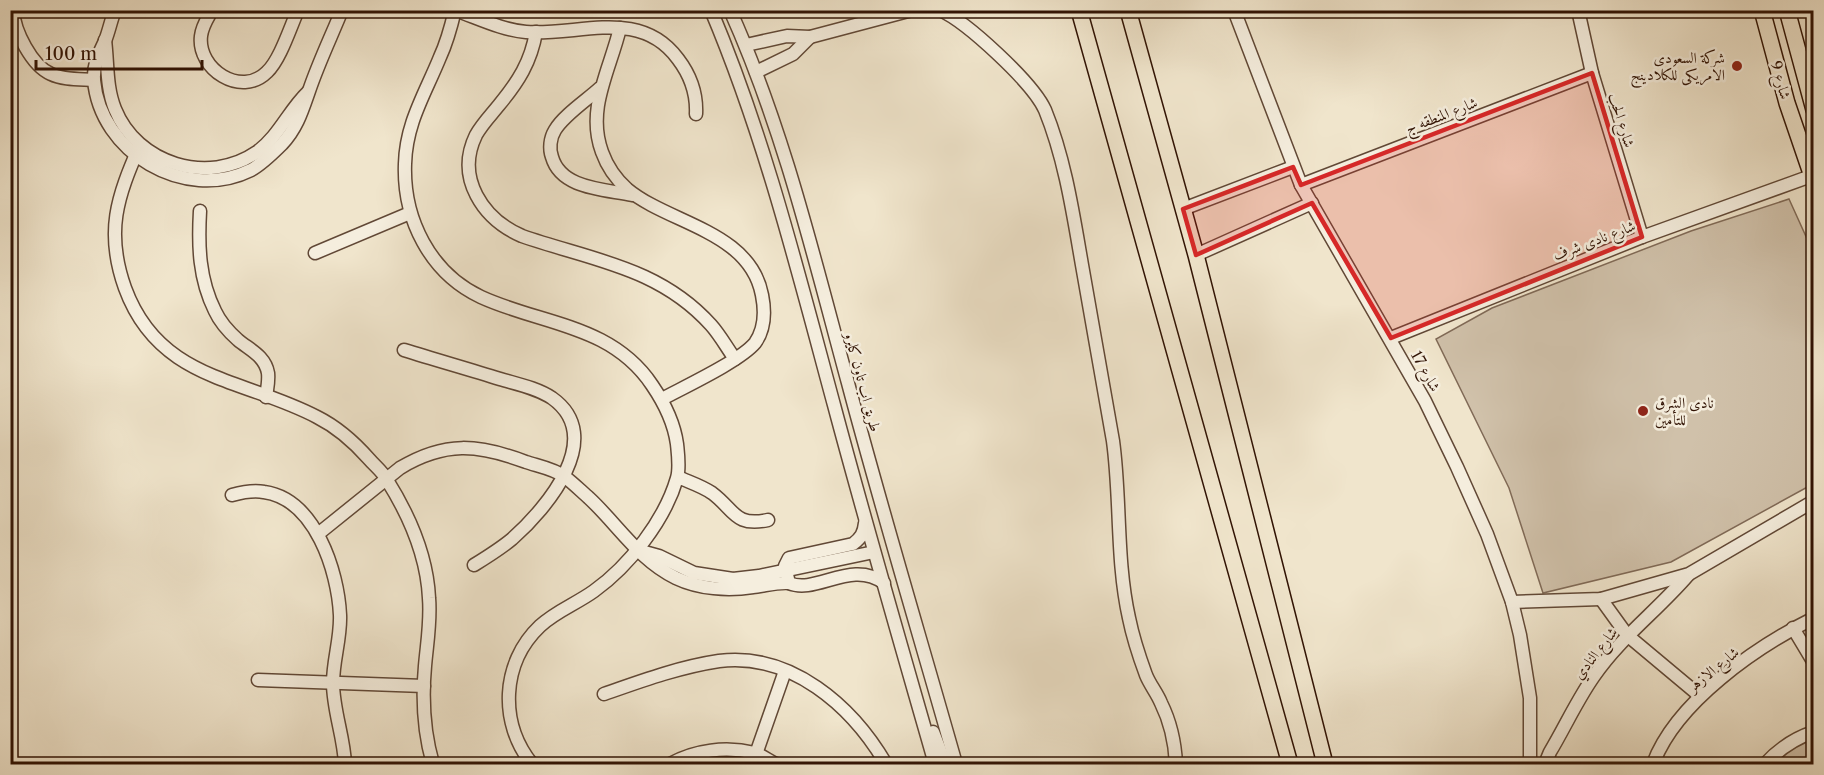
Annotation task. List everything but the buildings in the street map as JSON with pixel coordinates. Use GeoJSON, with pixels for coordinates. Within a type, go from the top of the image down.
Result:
{"type":"FeatureCollection","features":[{"type":"Feature","properties":{"kind":"main road"},"geometry":{"type":"LineString","coordinates":[[1079,10],[1290,765]]}},
{"type":"Feature","properties":{"kind":"main road"},"geometry":{"type":"LineString","coordinates":[[1128,10],[1196,255],[1325,765]]}},
{"type":"Feature","properties":{"kind":"main road","name":"شارع 9"},"geometry":{"type":"LineString","coordinates":[[1762,10],[1787,103],[1812,179]]}},
{"type":"Feature","properties":{"kind":"main road","name":"شارع 9"},"geometry":{"type":"LineString","coordinates":[[1786,10],[1814,110]]}},
{"type":"Feature","properties":{"kind":"street"},"geometry":{"type":"LineString","coordinates":[[13,10],[15,27],[19,36],[32,57],[45,70],[52,75],[94,81]]}},
{"type":"Feature","properties":{"kind":"street"},"geometry":{"type":"LineString","coordinates":[[115,10],[105,40],[98,52],[94,66],[94,81],[104,114],[112,130],[138,150]]}},
{"type":"Feature","properties":{"kind":"street"},"geometry":{"type":"LineString","coordinates":[[212,10],[203,25],[201,36],[201,48],[205,59],[222,76],[232,81],[244,82],[256,80],[266,74],[273,65],[298,10]]}},
{"type":"Feature","properties":{"kind":"street"},"geometry":{"type":"LineString","coordinates":[[105,40],[112,101],[121,122],[138,150],[152,167],[171,175],[202,180],[232,177],[251,169],[269,157],[284,142],[302,114],[342,10]]}},
{"type":"Feature","properties":{"kind":"street"},"geometry":{"type":"LineString","coordinates":[[532,765],[516,739],[511,721],[508,702],[509,684],[515,663],[526,644],[540,627],[556,613],[596,590],[637,551],[667,503],[678,477],[677,445],[669,414],[662,399],[632,361],[591,334],[481,297],[444,270],[418,234],[410,213],[405,188],[407,140],[421,96],[446,44],[455,10],[515,30],[536,32],[620,28],[644,32],[655,37],[675,55],[691,80],[697,102],[696,114]]}},
{"type":"Feature","properties":{"kind":"street"},"geometry":{"type":"LineString","coordinates":[[711,10],[741,83],[765,156],[934,765]]}},
{"type":"Feature","properties":{"kind":"street","name":"طريق اب تاون كايرو"},"geometry":{"type":"LineString","coordinates":[[730,10],[746,45],[783,152],[955,763]]}},
{"type":"Feature","properties":{"kind":"street"},"geometry":{"type":"LineString","coordinates":[[746,45],[786,36],[810,38],[912,10]]}},
{"type":"Feature","properties":{"kind":"street"},"geometry":{"type":"LineString","coordinates":[[940,10],[952,16],[992,49],[1032,90],[1045,110],[1063,167],[1113,441],[1118,476],[1124,586],[1128,616],[1143,667],[1172,728],[1176,765]]}},
{"type":"Feature","properties":{"kind":"street","name":"شارع 17"},"geometry":{"type":"LineString","coordinates":[[1234,10],[1301,184],[1425,401],[1487,534],[1512,602],[1527,669],[1530,698],[1530,765]]}},
{"type":"Feature","properties":{"kind":"street","name":"شارع الحب"},"geometry":{"type":"LineString","coordinates":[[1578,10],[1592,73],[1642,237]]}},
{"type":"Feature","properties":{"kind":"street"},"geometry":{"type":"LineString","coordinates":[[620,28],[596,109],[597,135],[601,149],[615,176],[636,196]]}},
{"type":"Feature","properties":{"kind":"street"},"geometry":{"type":"LineString","coordinates":[[536,32],[527,65],[519,80],[484,123],[472,147],[469,160],[470,177],[483,207],[494,220],[515,233],[547,245],[621,265],[670,290],[712,326],[735,359]]}},
{"type":"Feature","properties":{"kind":"street"},"geometry":{"type":"LineString","coordinates":[[756,72],[793,54],[810,38]]}},
{"type":"Feature","properties":{"kind":"street","name":"شارع المنطقه ج"},"geometry":{"type":"LineString","coordinates":[[1301,184],[1592,73]]}},
{"type":"Feature","properties":{"kind":"street"},"geometry":{"type":"LineString","coordinates":[[601,87],[555,130],[550,153],[561,174],[571,181],[636,196],[730,246],[754,272],[763,296],[763,323],[756,342],[735,359],[662,399]]}},
{"type":"Feature","properties":{"kind":"street"},"geometry":{"type":"LineString","coordinates":[[138,150],[122,185],[117,203],[115,240],[121,277],[138,315],[164,346],[180,359],[216,378],[316,416],[348,437],[386,478],[413,531],[426,575],[430,621],[424,686],[427,737],[433,765]]}},
{"type":"Feature","properties":{"kind":"street"},"geometry":{"type":"LineString","coordinates":[[1183,209],[1293,167]]}},
{"type":"Feature","properties":{"kind":"street","name":"شارع نادى شرف"},"geometry":{"type":"LineString","coordinates":[[1390,338],[1642,237],[1812,179]]}},
{"type":"Feature","properties":{"kind":"street"},"geometry":{"type":"LineString","coordinates":[[1196,255],[1312,203]]}},
{"type":"Feature","properties":{"kind":"street"},"geometry":{"type":"LineString","coordinates":[[200,212],[200,256],[209,297],[225,327],[258,355],[264,363],[268,372],[266,396]]}},
{"type":"Feature","properties":{"kind":"street"},"geometry":{"type":"LineString","coordinates":[[315,253],[410,213]]}},
{"type":"Feature","properties":{"kind":"street"},"geometry":{"type":"LineString","coordinates":[[404,350],[540,392],[551,398],[568,415],[576,437],[573,458],[550,497],[525,526],[496,551],[474,565]]}},
{"type":"Feature","properties":{"kind":"street"},"geometry":{"type":"LineString","coordinates":[[318,534],[400,468],[430,453],[463,447],[497,451],[563,475],[614,524],[637,551],[659,556],[694,573],[720,578],[787,577],[845,552],[860,538],[865,522]]}},
{"type":"Feature","properties":{"kind":"street"},"geometry":{"type":"LineString","coordinates":[[678,477],[708,490],[737,518],[752,522],[768,520]]}},
{"type":"Feature","properties":{"kind":"street"},"geometry":{"type":"LineString","coordinates":[[232,495],[257,491],[281,497],[295,506],[318,534],[330,560],[340,616],[333,683],[345,765]]}},
{"type":"Feature","properties":{"kind":"street","name":"شارع النادي"},"geometry":{"type":"LineString","coordinates":[[1512,602],[1601,599],[1689,574],[1814,501]]}},
{"type":"Feature","properties":{"kind":"street"},"geometry":{"type":"LineString","coordinates":[[845,552],[874,552]]}},
{"type":"Feature","properties":{"kind":"street"},"geometry":{"type":"LineString","coordinates":[[845,552],[850,575]]}},
{"type":"Feature","properties":{"kind":"street"},"geometry":{"type":"LineString","coordinates":[[787,577],[801,585],[850,575],[868,574],[884,583]]}},
{"type":"Feature","properties":{"kind":"street","name":"شارع النادي"},"geometry":{"type":"LineString","coordinates":[[1545,765],[1550,752],[1594,676],[1627,635],[1668,598],[1689,574]]}},
{"type":"Feature","properties":{"kind":"street"},"geometry":{"type":"LineString","coordinates":[[1601,599],[1627,635],[1700,696]]}},
{"type":"Feature","properties":{"kind":"street","name":"شارع الازهر"},"geometry":{"type":"LineString","coordinates":[[1653,765],[1674,724],[1700,696],[1743,662],[1793,628],[1814,618]]}},
{"type":"Feature","properties":{"kind":"street"},"geometry":{"type":"LineString","coordinates":[[1793,628],[1814,663]]}},
{"type":"Feature","properties":{"kind":"street"},"geometry":{"type":"LineString","coordinates":[[604,694],[664,674],[720,661],[753,662],[785,670],[802,678],[834,700],[865,733],[886,765]]}},
{"type":"Feature","properties":{"kind":"street"},"geometry":{"type":"LineString","coordinates":[[756,754],[785,670]]}},
{"type":"Feature","properties":{"kind":"street"},"geometry":{"type":"LineString","coordinates":[[258,680],[424,686]]}},
{"type":"Feature","properties":{"kind":"street"},"geometry":{"type":"LineString","coordinates":[[914,693],[930,723],[941,756],[955,763]]}},
{"type":"Feature","properties":{"kind":"street"},"geometry":{"type":"LineString","coordinates":[[1765,765],[1794,740],[1814,732]]}},
{"type":"Feature","properties":{"kind":"street"},"geometry":{"type":"LineString","coordinates":[[670,765],[695,754],[712,750],[756,754],[776,765]]}},
{"type":"Feature","properties":{"kind":"highlighted area"},"geometry":{"type":"Polygon","coordinates":[[[1592,73],[1642,237],[1391,338],[1312,203],[1196,255],[1183,209],[1293,167],[1301,185],[1592,73]]]}},
{"type":"Feature","properties":{"kind":"shaded area","name":"نادى الشرق للتأمين"},"geometry":{"type":"Polygon","coordinates":[[[1789,199],[1813,252],[1813,484],[1671,562],[1543,593],[1509,488],[1436,339],[1492,308],[1691,231],[1789,199]]]}},
{"type":"Feature","properties":{"kind":"shaded area"},"geometry":{"type":"Polygon","coordinates":[[[1813,733],[1813,764],[1764,764],[1813,733]]]}},
{"type":"Feature","properties":{"kind":"place","name":"شركة السعودى الامريكى للكلادينج"},"geometry":{"type":"Point","coordinates":[1737,66]}},
{"type":"Feature","properties":{"kind":"place","name":"نادى الشرق للتأمين"},"geometry":{"type":"Point","coordinates":[1643,411]}}]}
